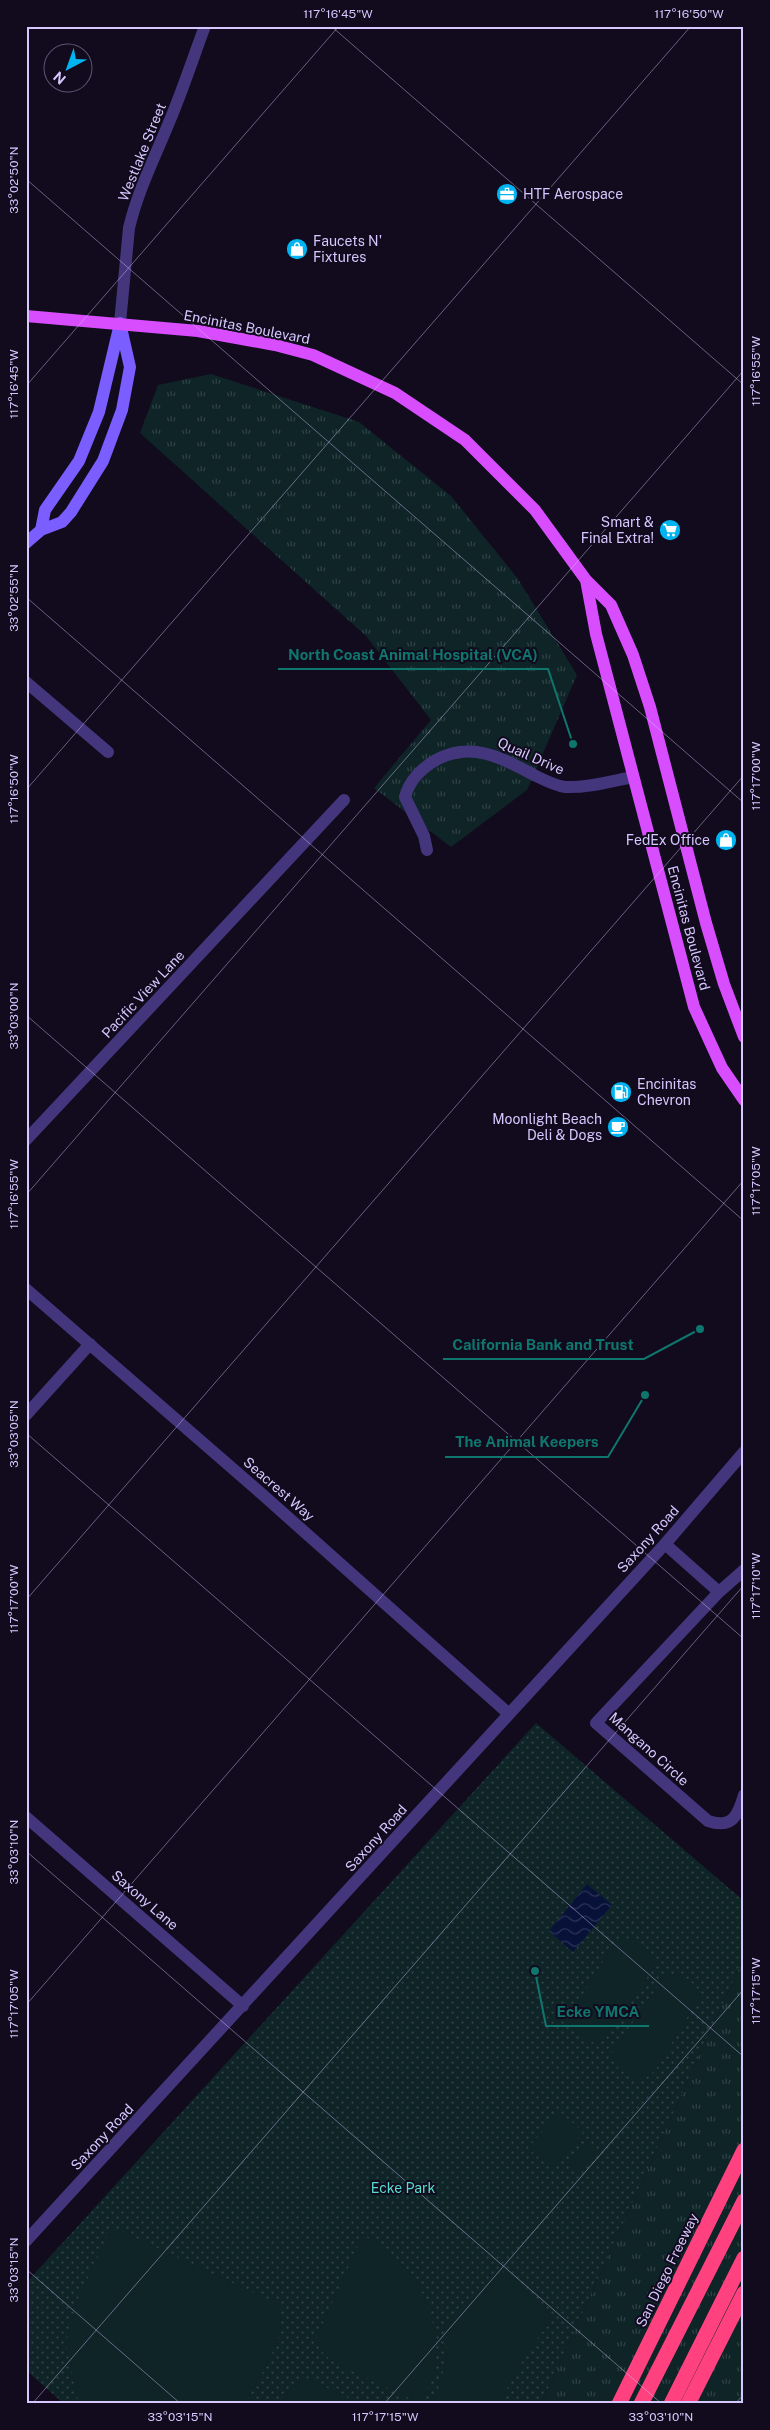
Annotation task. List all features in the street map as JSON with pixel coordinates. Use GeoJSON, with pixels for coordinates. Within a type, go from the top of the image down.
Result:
{"type":"FeatureCollection","features":[{"type":"Feature","properties":{"kind":"highway","name":"San Diego Freeway"},"geometry":{"type":"LineString","coordinates":[[619,2404],[744,2150]]}},
{"type":"Feature","properties":{"kind":"highway"},"geometry":{"type":"LineString","coordinates":[[642,2404],[744,2201]]}},
{"type":"Feature","properties":{"kind":"highway"},"geometry":{"type":"LineString","coordinates":[[671,2404],[744,2258]]}},
{"type":"Feature","properties":{"kind":"highway"},"geometry":{"type":"LineString","coordinates":[[688,2404],[744,2293]]}},
{"type":"Feature","properties":{"kind":"main road","name":"Encinitas Boulevard"},"geometry":{"type":"LineString","coordinates":[[26,316],[198,331],[275,345],[313,356],[395,393],[465,440],[535,510],[586,580],[611,605],[633,655],[650,707],[706,923],[724,984],[744,1037]]}},
{"type":"Feature","properties":{"kind":"main road"},"geometry":{"type":"LineString","coordinates":[[41,530],[45,510],[79,461],[98,412],[120,323]]}},
{"type":"Feature","properties":{"kind":"main road"},"geometry":{"type":"LineString","coordinates":[[26,543],[41,530],[62,522],[71,512],[103,461],[122,410],[130,367],[120,323]]}},
{"type":"Feature","properties":{"kind":"main road","name":"Encinitas Boulevard"},"geometry":{"type":"LineString","coordinates":[[586,580],[596,634],[694,1007],[722,1068],[744,1100]]}},
{"type":"Feature","properties":{"kind":"street","name":"Westlake Street"},"geometry":{"type":"LineString","coordinates":[[120,323],[129,228],[133,213],[142,183],[189,76],[205,26]]}},
{"type":"Feature","properties":{"kind":"street"},"geometry":{"type":"LineString","coordinates":[[26,682],[108,752]]}},
{"type":"Feature","properties":{"kind":"street","name":"Quail Drive"},"geometry":{"type":"LineString","coordinates":[[428,850],[424,836],[405,797],[408,788],[418,774],[446,755],[466,750],[482,751],[564,787],[633,777]]}},
{"type":"Feature","properties":{"kind":"street","name":"Pacific View Lane"},"geometry":{"type":"LineString","coordinates":[[26,1140],[344,800]]}},
{"type":"Feature","properties":{"kind":"street","name":"Seacrest Way"},"geometry":{"type":"LineString","coordinates":[[26,1289],[270,1501],[509,1714]]}},
{"type":"Feature","properties":{"kind":"street"},"geometry":{"type":"LineString","coordinates":[[26,1415],[90,1344]]}},
{"type":"Feature","properties":{"kind":"street","name":"Saxony Road"},"geometry":{"type":"LineString","coordinates":[[26,2242],[665,1544],[744,1452]]}},
{"type":"Feature","properties":{"kind":"street"},"geometry":{"type":"LineString","coordinates":[[665,1544],[719,1592]]}},
{"type":"Feature","properties":{"kind":"street","name":"Mangano Circle"},"geometry":{"type":"LineString","coordinates":[[744,1570],[719,1592],[596,1723],[708,1821],[717,1824],[732,1820],[739,1812],[744,1795]]}},
{"type":"Feature","properties":{"kind":"street","name":"Saxony Lane"},"geometry":{"type":"LineString","coordinates":[[26,1817],[243,2006]]}},
{"type":"Feature","properties":{"kind":"green space"},"geometry":{"type":"Polygon","coordinates":[[[211,374],[359,422],[451,496],[518,579],[577,675],[527,790],[451,847],[374,788],[431,720],[366,636],[140,433],[158,385],[211,374]]]}},
{"type":"Feature","properties":{"kind":"green space","name":"Ecke Park"},"geometry":{"type":"Polygon","coordinates":[[[536,1723],[744,1901],[744,1957],[541,2404],[64,2404],[26,2370],[26,2283],[536,1723]]]}},
{"type":"Feature","properties":{"kind":"green space"},"geometry":{"type":"Polygon","coordinates":[[[627,1938],[652,1954],[656,1964],[606,2038],[596,2044],[582,2036],[575,2029],[570,2015],[614,1944],[618,1940],[627,1938]]]}},
{"type":"Feature","properties":{"kind":"green space"},"geometry":{"type":"Polygon","coordinates":[[[744,1957],[744,2404],[541,2404],[744,1957]]]}},
{"type":"Feature","properties":{"kind":"green space"},"geometry":{"type":"Polygon","coordinates":[[[680,1975],[696,1986],[699,1998],[655,2071],[645,2078],[635,2080],[618,2068],[611,2054],[665,1976],[680,1975]]]}},
{"type":"Feature","properties":{"kind":"green space"},"geometry":{"type":"Polygon","coordinates":[[[560,2112],[583,2132],[552,2169],[528,2148],[560,2112]]]}},
{"type":"Feature","properties":{"kind":"green space"},"geometry":{"type":"Polygon","coordinates":[[[587,2142],[597,2150],[578,2171],[569,2163],[587,2142]]]}},
{"type":"Feature","properties":{"kind":"green space"},"geometry":{"type":"Polygon","coordinates":[[[112,2227],[278,2304],[281,2316],[277,2342],[265,2369],[245,2404],[82,2404],[77,2397],[66,2343],[78,2299],[112,2227]]]}},
{"type":"Feature","properties":{"kind":"green space"},"geometry":{"type":"Polygon","coordinates":[[[363,2235],[404,2267],[423,2294],[429,2310],[435,2345],[435,2368],[422,2404],[337,2364],[324,2354],[317,2343],[316,2339],[363,2235]]]}},
{"type":"Feature","properties":{"kind":"green space"},"geometry":{"type":"Polygon","coordinates":[[[501,2270],[551,2317],[547,2326],[525,2354],[519,2370],[509,2383],[502,2404],[433,2404],[445,2364],[447,2346],[446,2323],[464,2303],[469,2305],[501,2270]]]}},
{"type":"Feature","properties":{"kind":"green space"},"geometry":{"type":"Polygon","coordinates":[[[307,2378],[360,2404],[283,2404],[289,2390],[307,2378]]]}},
{"type":"Feature","properties":{"kind":"water"},"geometry":{"type":"Polygon","coordinates":[[[587,1884],[612,1905],[573,1952],[549,1931],[587,1884]]]}},
{"type":"Feature","properties":{"kind":"place","name":"HTF Aerospace"},"geometry":{"type":"Point","coordinates":[507,194]}},
{"type":"Feature","properties":{"kind":"place","name":"Faucets N' Fixtures"},"geometry":{"type":"Point","coordinates":[297,249]}},
{"type":"Feature","properties":{"kind":"place","name":"Smart & Final Extra!"},"geometry":{"type":"Point","coordinates":[670,530]}},
{"type":"Feature","properties":{"kind":"place","name":"North Coast Animal Hospital (VCA)"},"geometry":{"type":"Point","coordinates":[573,744]}},
{"type":"Feature","properties":{"kind":"place","name":"FedEx Office"},"geometry":{"type":"Point","coordinates":[726,840]}},
{"type":"Feature","properties":{"kind":"place","name":"Encinitas Chevron"},"geometry":{"type":"Point","coordinates":[621,1092]}},
{"type":"Feature","properties":{"kind":"place","name":"Moonlight Beach Deli & Dogs"},"geometry":{"type":"Point","coordinates":[618,1127]}},
{"type":"Feature","properties":{"kind":"place","name":"California Bank and Trust"},"geometry":{"type":"Point","coordinates":[700,1329]}},
{"type":"Feature","properties":{"kind":"place","name":"The Animal Keepers"},"geometry":{"type":"Point","coordinates":[645,1395]}},
{"type":"Feature","properties":{"kind":"place","name":"Ecke YMCA"},"geometry":{"type":"Point","coordinates":[535,1971]}}]}
